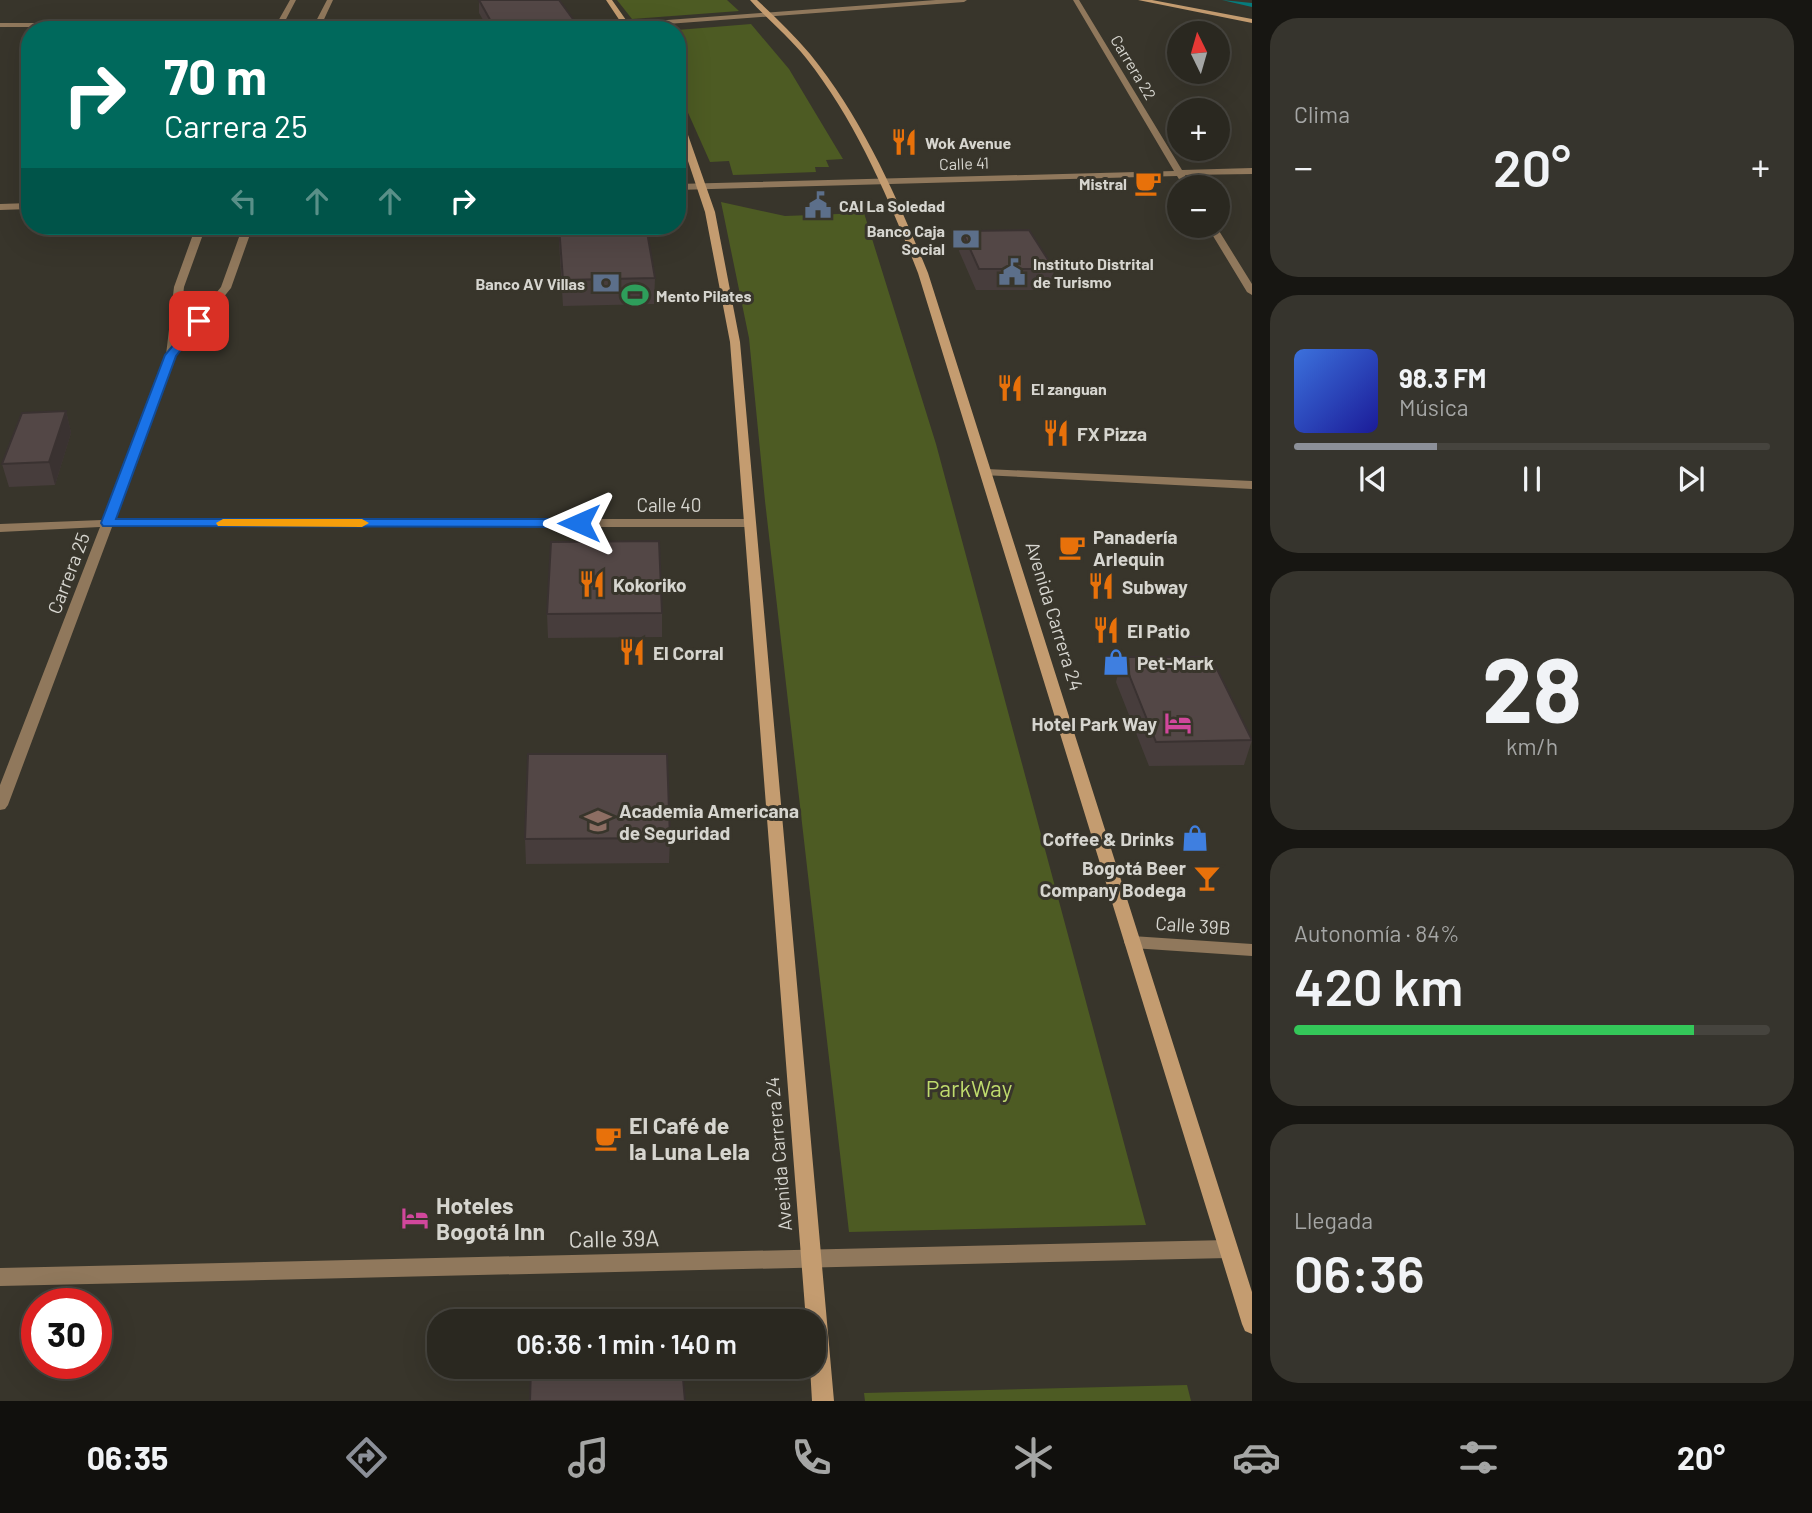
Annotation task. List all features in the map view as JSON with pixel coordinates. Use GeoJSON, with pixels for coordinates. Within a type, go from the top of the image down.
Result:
{"type":"FeatureCollection","features":[{"type":"Feature","properties":{"kind":"main road"},"geometry":{"type":"LineString","coordinates":[[609,0],[624,21]]}},
{"type":"Feature","properties":{"kind":"main road","name":"Avenida Carrera 24"},"geometry":{"type":"LineString","coordinates":[[753,0],[816,67],[870,153],[923,273],[1252,1324]]}},
{"type":"Feature","properties":{"kind":"main road"},"geometry":{"type":"LineString","coordinates":[[1141,0],[1252,21]]}},
{"type":"Feature","properties":{"kind":"main road","name":"Avenida Carrera 24"},"geometry":{"type":"LineString","coordinates":[[686,142],[720,258],[735,342],[809,1258],[823,1401]]}},
{"type":"Feature","properties":{"kind":"street"},"geometry":{"type":"LineString","coordinates":[[281,21],[293,0]]}},
{"type":"Feature","properties":{"kind":"street"},"geometry":{"type":"LineString","coordinates":[[319,21],[330,0]]}},
{"type":"Feature","properties":{"kind":"street"},"geometry":{"type":"LineString","coordinates":[[686,23],[964,0]]}},
{"type":"Feature","properties":{"kind":"street","name":"Carrera 22"},"geometry":{"type":"LineString","coordinates":[[1076,0],[1179,173]]}},
{"type":"Feature","properties":{"kind":"street"},"geometry":{"type":"LineString","coordinates":[[0,25],[21,25]]}},
{"type":"Feature","properties":{"kind":"street","name":"Calle 41"},"geometry":{"type":"LineString","coordinates":[[686,187],[1252,171]]}},
{"type":"Feature","properties":{"kind":"street"},"geometry":{"type":"LineString","coordinates":[[0,207],[21,206]]}},
{"type":"Feature","properties":{"kind":"street","name":"Carrera 25"},"geometry":{"type":"LineString","coordinates":[[0,804],[171,355],[179,287],[198,235]]}},
{"type":"Feature","properties":{"kind":"street","name":"Carrera 25"},"geometry":{"type":"LineString","coordinates":[[171,355],[226,288],[245,235]]}},
{"type":"Feature","properties":{"kind":"street"},"geometry":{"type":"LineString","coordinates":[[1219,238],[1252,292]]}},
{"type":"Feature","properties":{"kind":"street"},"geometry":{"type":"LineString","coordinates":[[986,473],[1252,485]]}},
{"type":"Feature","properties":{"kind":"street","name":"Calle 40"},"geometry":{"type":"LineString","coordinates":[[0,528],[108,523],[750,523]]}},
{"type":"Feature","properties":{"kind":"street","name":"Calle 39B"},"geometry":{"type":"LineString","coordinates":[[1132,942],[1252,950]]}},
{"type":"Feature","properties":{"kind":"street","name":"Calle 39A"},"geometry":{"type":"LineString","coordinates":[[0,1277],[1228,1249]]}},
{"type":"Feature","properties":{"kind":"green space"},"geometry":{"type":"Polygon","coordinates":[[[617,0],[727,0],[739,11],[632,19],[617,0]]]}},
{"type":"Feature","properties":{"kind":"green space"},"geometry":{"type":"Polygon","coordinates":[[[751,24],[789,69],[843,159],[826,160],[829,167],[815,167],[816,172],[733,175],[729,161],[710,162],[686,108],[686,29],[751,24]]]}},
{"type":"Feature","properties":{"kind":"green space","name":"ParkWay"},"geometry":{"type":"Polygon","coordinates":[[[721,202],[785,216],[864,213],[936,444],[1146,1225],[849,1232],[765,501],[749,338],[721,202]]]}},
{"type":"Feature","properties":{"kind":"green space"},"geometry":{"type":"Polygon","coordinates":[[[1187,1385],[1191,1401],[865,1401],[864,1393],[1187,1385]]]}},
{"type":"Feature","properties":{"kind":"building"},"geometry":{"type":"Polygon","coordinates":[[[479,0],[559,0],[574,21],[491,21],[479,0]]]}},
{"type":"Feature","properties":{"kind":"building"},"geometry":{"type":"Polygon","coordinates":[[[1029,230],[1054,269],[979,269],[962,231],[1029,230]]]}},
{"type":"Feature","properties":{"kind":"building"},"geometry":{"type":"Polygon","coordinates":[[[560,235],[648,235],[655,278],[563,280],[560,235]]]}},
{"type":"Feature","properties":{"kind":"building"},"geometry":{"type":"Polygon","coordinates":[[[66,411],[49,462],[2,464],[22,413],[66,411]]]}},
{"type":"Feature","properties":{"kind":"building"},"geometry":{"type":"Polygon","coordinates":[[[659,541],[662,613],[547,614],[551,542],[659,541]]]}},
{"type":"Feature","properties":{"kind":"building"},"geometry":{"type":"Polygon","coordinates":[[[1122,657],[1211,657],[1252,740],[1156,742],[1122,657]]]}},
{"type":"Feature","properties":{"kind":"building","name":"Academia Americana de Seguridad"},"geometry":{"type":"Polygon","coordinates":[[[528,754],[667,754],[670,838],[525,839],[528,754]]]}},
{"type":"Feature","properties":{"kind":"building"},"geometry":{"type":"Polygon","coordinates":[[[531,1379],[683,1379],[685,1401],[530,1401],[531,1379]]]}},
{"type":"Feature","properties":{"kind":"waterway"},"geometry":{"type":"LineString","coordinates":[[1226,0],[1252,5]]}},
{"type":"Feature","properties":{"kind":"slow traffic"},"geometry":{"type":"LineString","coordinates":[[223,523],[362,523]]}},
{"type":"Feature","properties":{"kind":"place","name":"Wok Avenue"},"geometry":{"type":"Point","coordinates":[904,142]}},
{"type":"Feature","properties":{"kind":"place","name":"Mistral"},"geometry":{"type":"Point","coordinates":[1148,183]}},
{"type":"Feature","properties":{"kind":"place","name":"CAI La Soledad"},"geometry":{"type":"Point","coordinates":[818,205]}},
{"type":"Feature","properties":{"kind":"place","name":"Banco Caja Social"},"geometry":{"type":"Point","coordinates":[966,239]}},
{"type":"Feature","properties":{"kind":"place","name":"Instituto Distrital de Turismo"},"geometry":{"type":"Point","coordinates":[1012,272]}},
{"type":"Feature","properties":{"kind":"place","name":"Banco AV Villas"},"geometry":{"type":"Point","coordinates":[606,283]}},
{"type":"Feature","properties":{"kind":"place","name":"Mento Pilates"},"geometry":{"type":"Point","coordinates":[635,295]}},
{"type":"Feature","properties":{"kind":"place","name":"El zanguan"},"geometry":{"type":"Point","coordinates":[1010,388]}},
{"type":"Feature","properties":{"kind":"place","name":"FX Pizza"},"geometry":{"type":"Point","coordinates":[1056,433]}},
{"type":"Feature","properties":{"kind":"place","name":"Panadería Arlequin"},"geometry":{"type":"Point","coordinates":[1072,547]}},
{"type":"Feature","properties":{"kind":"place","name":"Kokoriko"},"geometry":{"type":"Point","coordinates":[592,584]}},
{"type":"Feature","properties":{"kind":"place","name":"Subway"},"geometry":{"type":"Point","coordinates":[1101,586]}},
{"type":"Feature","properties":{"kind":"place","name":"El Patio"},"geometry":{"type":"Point","coordinates":[1106,630]}},
{"type":"Feature","properties":{"kind":"place","name":"El Corral"},"geometry":{"type":"Point","coordinates":[632,652]}},
{"type":"Feature","properties":{"kind":"place","name":"Pet-Mark"},"geometry":{"type":"Point","coordinates":[1116,662]}},
{"type":"Feature","properties":{"kind":"place","name":"Hotel Park Way"},"geometry":{"type":"Point","coordinates":[1178,723]}},
{"type":"Feature","properties":{"kind":"place","name":"Academia Americana de Seguridad"},"geometry":{"type":"Point","coordinates":[598,821]}},
{"type":"Feature","properties":{"kind":"place","name":"Coffee & Drinks"},"geometry":{"type":"Point","coordinates":[1195,838]}},
{"type":"Feature","properties":{"kind":"place","name":"Bogotá Beer Company Bodega"},"geometry":{"type":"Point","coordinates":[1207,878]}},
{"type":"Feature","properties":{"kind":"place","name":"El Café de la Luna Lela"},"geometry":{"type":"Point","coordinates":[608,1138]}},
{"type":"Feature","properties":{"kind":"place","name":"Hoteles Bogotá Inn"},"geometry":{"type":"Point","coordinates":[415,1218]}},
{"type":"Feature","properties":{"kind":"route"},"geometry":{"type":"LineString","coordinates":[[199,321],[171,355],[108,523],[579,523]]}}]}
